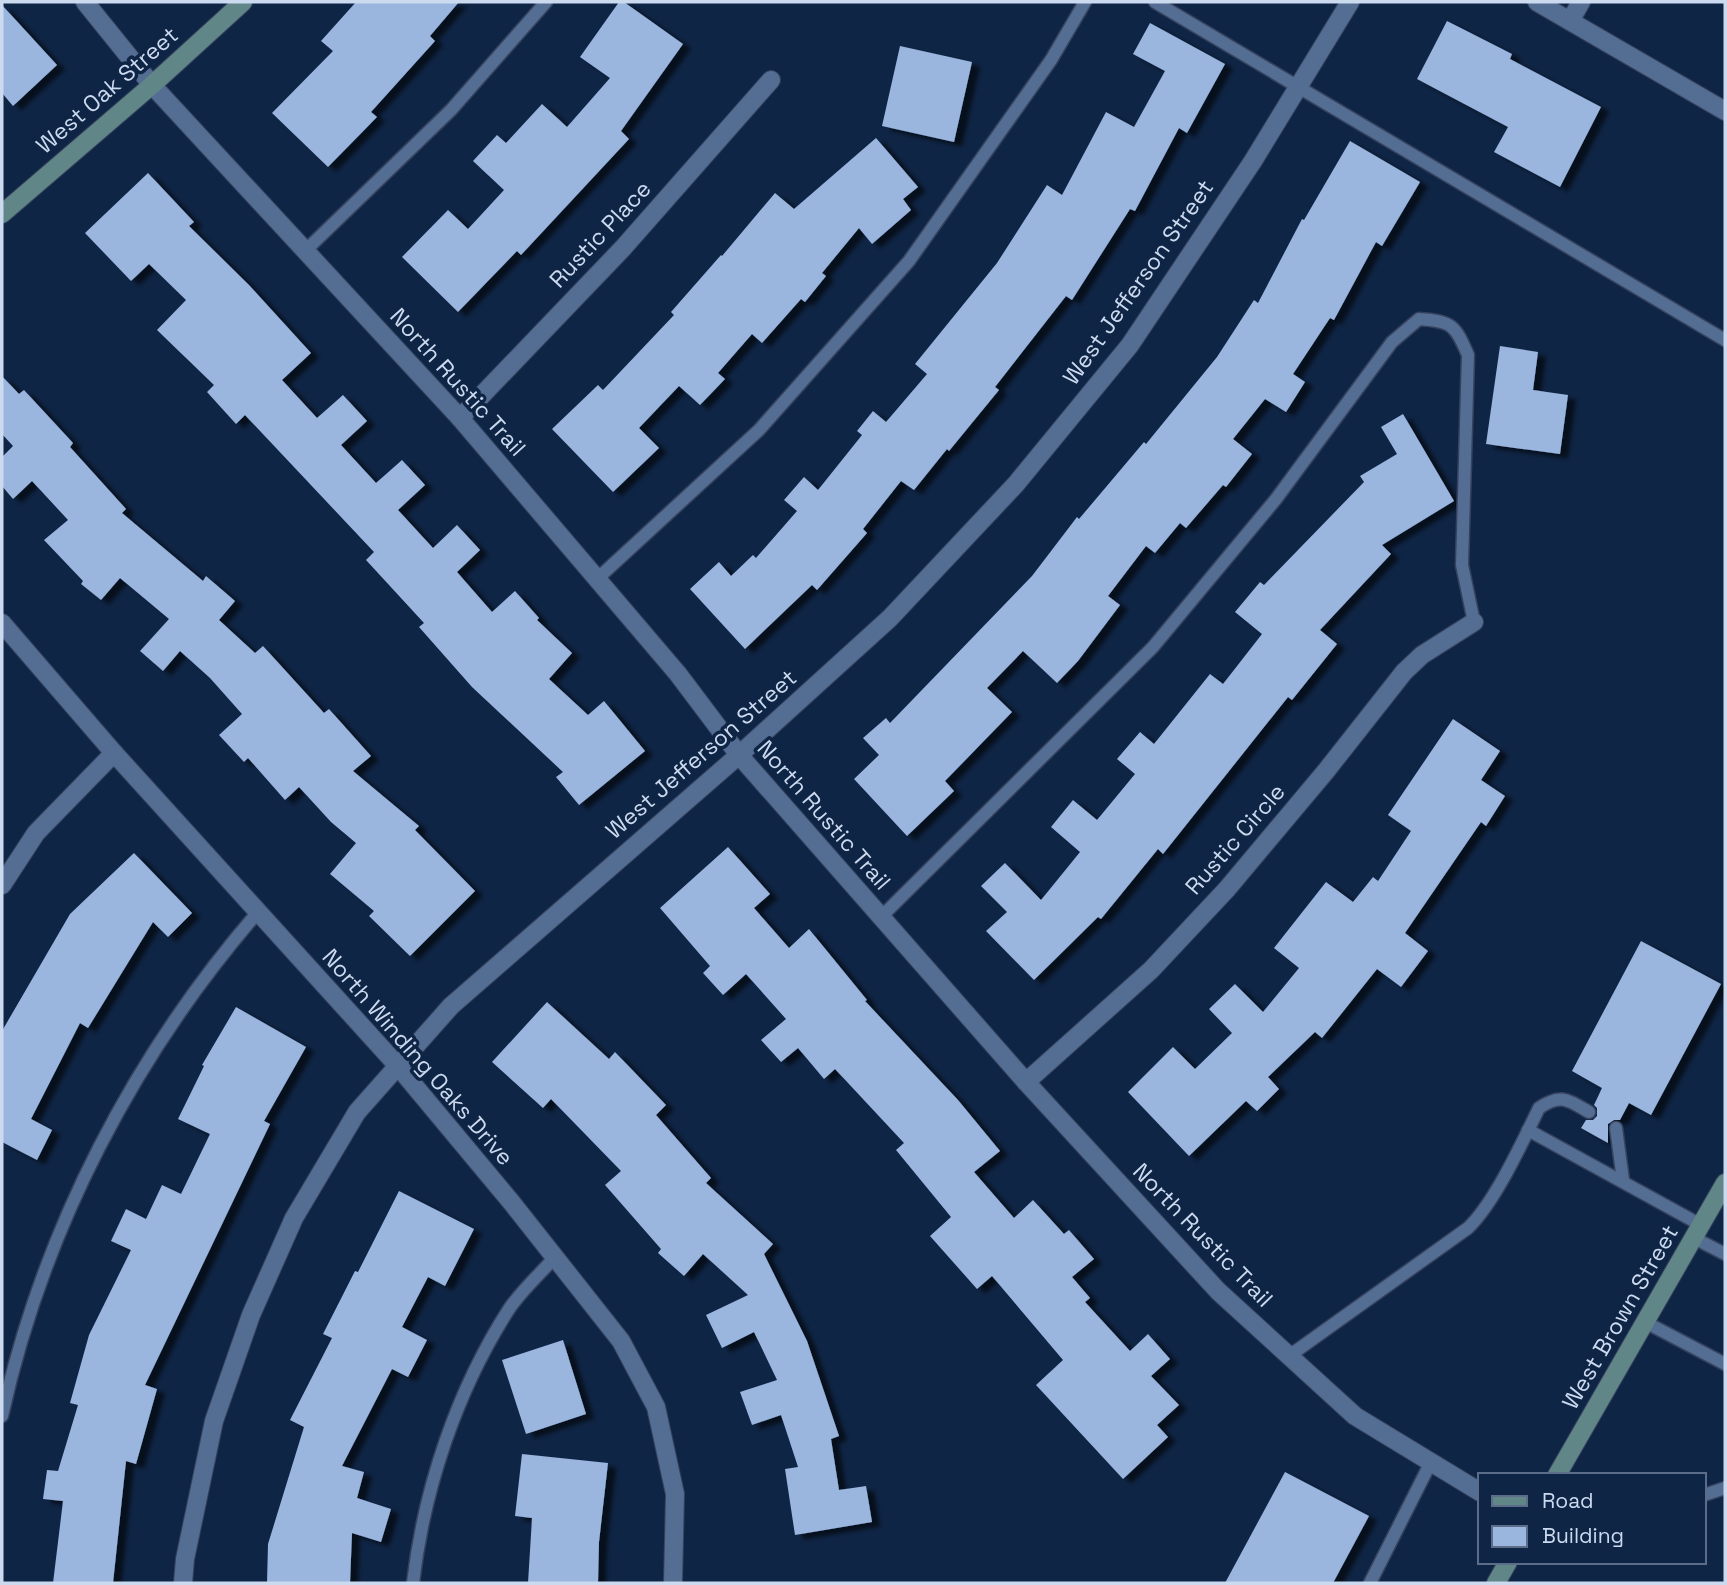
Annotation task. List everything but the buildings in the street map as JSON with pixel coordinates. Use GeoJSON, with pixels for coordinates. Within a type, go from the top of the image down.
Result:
{"type":"FeatureCollection","features":[{"type":"Feature","properties":{"kind":"main road","name":"West Oak Street"},"geometry":{"type":"LineString","coordinates":[[2,214],[152,85],[243,2]]}},
{"type":"Feature","properties":{"kind":"main road","name":"West Brown Street"},"geometry":{"type":"LineString","coordinates":[[1558,1473],[1725,1183]]}},
{"type":"Feature","properties":{"kind":"main road"},"geometry":{"type":"LineString","coordinates":[[1500,1582],[1507,1564]]}},
{"type":"Feature","properties":{"kind":"street","name":"North Rustic Trail"},"geometry":{"type":"LineString","coordinates":[[85,2],[152,85],[460,418],[678,674],[739,755],[1026,1082],[1218,1291],[1355,1416],[1478,1491]]}},
{"type":"Feature","properties":{"kind":"street","name":"West Jefferson Street"},"geometry":{"type":"LineString","coordinates":[[183,1583],[185,1559],[214,1421],[251,1315],[294,1218],[357,1112],[460,998],[739,755],[890,618],[1016,484],[1130,345],[1253,161],[1350,2]]}},
{"type":"Feature","properties":{"kind":"street"},"geometry":{"type":"LineString","coordinates":[[1537,2],[1725,111]]}},
{"type":"Feature","properties":{"kind":"street"},"geometry":{"type":"LineString","coordinates":[[1570,21],[1581,2]]}},
{"type":"Feature","properties":{"kind":"street","name":"Rustic Place"},"geometry":{"type":"LineString","coordinates":[[460,418],[623,248],[771,79]]}},
{"type":"Feature","properties":{"kind":"street","name":"Rustic Circle"},"geometry":{"type":"LineString","coordinates":[[1026,1082],[1151,970],[1227,889],[1326,771],[1404,672],[1422,655],[1474,622]]}},
{"type":"Feature","properties":{"kind":"street","name":"North Winding Oaks Drive"},"geometry":{"type":"LineString","coordinates":[[2,623],[114,753],[397,1065],[621,1341],[656,1407],[675,1494],[673,1583]]}},
{"type":"Feature","properties":{"kind":"street"},"geometry":{"type":"LineString","coordinates":[[2,885],[36,833],[114,753]]}},
{"type":"Feature","properties":{"kind":"lane"},"geometry":{"type":"LineString","coordinates":[[305,251],[451,110],[546,2]]}},
{"type":"Feature","properties":{"kind":"lane"},"geometry":{"type":"LineString","coordinates":[[597,579],[759,430],[909,261],[1051,60],[1086,2]]}},
{"type":"Feature","properties":{"kind":"lane"},"geometry":{"type":"LineString","coordinates":[[1155,2],[1725,340]]}},
{"type":"Feature","properties":{"kind":"lane"},"geometry":{"type":"LineString","coordinates":[[881,917],[1153,647],[1276,499],[1392,342],[1419,319],[1443,321],[1458,333],[1468,355],[1462,565],[1474,622]]}},
{"type":"Feature","properties":{"kind":"lane"},"geometry":{"type":"LineString","coordinates":[[2,1416],[28,1320],[81,1183],[127,1095],[156,1047],[194,991],[258,912]]}},
{"type":"Feature","properties":{"kind":"lane"},"geometry":{"type":"LineString","coordinates":[[1289,1356],[1468,1228],[1490,1200],[1539,1108],[1551,1100],[1564,1098],[1590,1112]]}},
{"type":"Feature","properties":{"kind":"lane"},"geometry":{"type":"LineString","coordinates":[[1616,1128],[1623,1180]]}},
{"type":"Feature","properties":{"kind":"lane"},"geometry":{"type":"LineString","coordinates":[[1528,1130],[1623,1180],[1698,1231],[1725,1254]]}},
{"type":"Feature","properties":{"kind":"lane"},"geometry":{"type":"LineString","coordinates":[[413,1583],[416,1555],[437,1466],[456,1414],[488,1345],[511,1307],[555,1257]]}},
{"type":"Feature","properties":{"kind":"lane"},"geometry":{"type":"LineString","coordinates":[[1645,1322],[1725,1364]]}},
{"type":"Feature","properties":{"kind":"lane"},"geometry":{"type":"LineString","coordinates":[[1370,1583],[1431,1462]]}},
{"type":"Feature","properties":{"kind":"lane"},"geometry":{"type":"LineString","coordinates":[[1706,1494],[1725,1488]]}}]}
